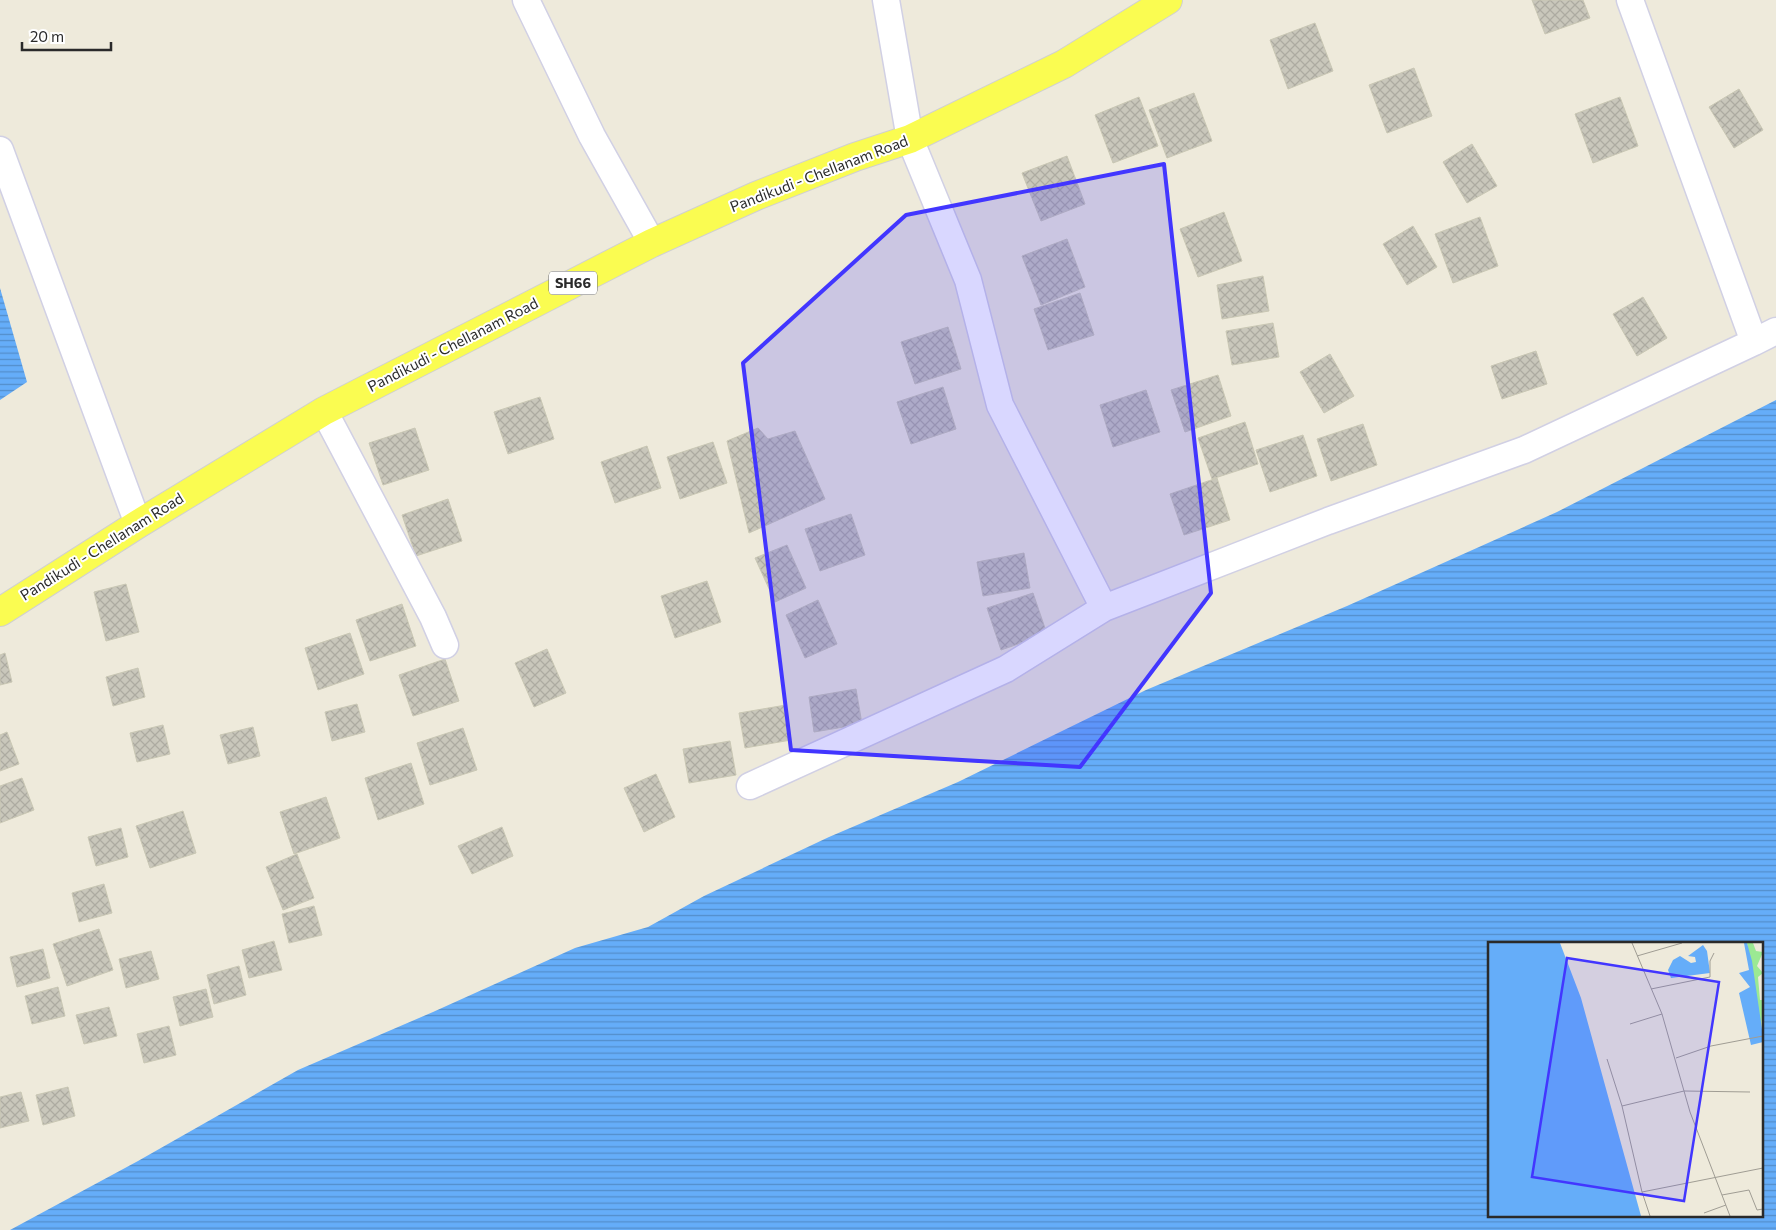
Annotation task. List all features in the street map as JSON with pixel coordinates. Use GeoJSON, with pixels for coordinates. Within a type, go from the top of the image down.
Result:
{"type":"FeatureCollection","features":[{"type":"Feature","properties":{"kind":"main road","name":"Pandikudi - Chellanam Road"},"geometry":{"type":"LineString","coordinates":[[0,612],[138,524],[324,411],[652,243],[756,196],[855,158],[910,140],[1064,64],[1168,0]]}},
{"type":"Feature","properties":{"kind":"street"},"geometry":{"type":"LineString","coordinates":[[526,0],[592,136],[652,243]]}},
{"type":"Feature","properties":{"kind":"street"},"geometry":{"type":"LineString","coordinates":[[886,0],[910,140],[968,280],[1000,405],[1104,608]]}},
{"type":"Feature","properties":{"kind":"street"},"geometry":{"type":"LineString","coordinates":[[750,786],[1006,668],[1104,608],[1328,521],[1524,450],[1765,337],[1630,0]]}},
{"type":"Feature","properties":{"kind":"street"},"geometry":{"type":"LineString","coordinates":[[0,150],[138,524]]}},
{"type":"Feature","properties":{"kind":"street"},"geometry":{"type":"LineString","coordinates":[[324,411],[433,617],[445,645]]}},
{"type":"Feature","properties":{"kind":"highlighted area"},"geometry":{"type":"Polygon","coordinates":[[[1164,164],[1211,593],[1080,767],[791,750],[743,363],[906,215],[1164,164]]]}},
{"type":"Feature","properties":{"kind":"water"},"geometry":{"type":"Polygon","coordinates":[[[0,288],[27,382],[0,400],[0,288]]]}},
{"type":"Feature","properties":{"kind":"water"},"geometry":{"type":"Polygon","coordinates":[[[1776,400],[1776,1230],[10,1230],[138,1161],[298,1070],[575,948],[648,927],[704,896],[829,837],[958,782],[1146,690],[1347,606],[1557,512],[1776,400]]]}},
{"type":"Feature","properties":{"kind":"building"},"geometry":{"type":"Polygon","coordinates":[[[1532,0],[1583,0],[1590,18],[1545,34],[1532,0]]]}},
{"type":"Feature","properties":{"kind":"building"},"geometry":{"type":"Polygon","coordinates":[[[1315,23],[1333,71],[1288,89],[1270,40],[1315,23]]]}},
{"type":"Feature","properties":{"kind":"building"},"geometry":{"type":"Polygon","coordinates":[[[1414,68],[1432,116],[1387,133],[1369,85],[1414,68]]]}},
{"type":"Feature","properties":{"kind":"building"},"geometry":{"type":"Polygon","coordinates":[[[1739,89],[1763,130],[1734,148],[1709,107],[1739,89]]]}},
{"type":"Feature","properties":{"kind":"building"},"geometry":{"type":"Polygon","coordinates":[[[1194,93],[1212,141],[1167,158],[1149,110],[1194,93]]]}},
{"type":"Feature","properties":{"kind":"building"},"geometry":{"type":"Polygon","coordinates":[[[1139,97],[1158,146],[1113,163],[1095,115],[1139,97]]]}},
{"type":"Feature","properties":{"kind":"building"},"geometry":{"type":"Polygon","coordinates":[[[1620,97],[1638,146],[1593,163],[1575,114],[1620,97]]]}},
{"type":"Feature","properties":{"kind":"building"},"geometry":{"type":"Polygon","coordinates":[[[1472,144],[1497,186],[1467,203],[1443,162],[1472,144]]]}},
{"type":"Feature","properties":{"kind":"building"},"geometry":{"type":"Polygon","coordinates":[[[1067,156],[1085,204],[1041,221],[1022,173],[1067,156]]]}},
{"type":"Feature","properties":{"kind":"building"},"geometry":{"type":"Polygon","coordinates":[[[1224,212],[1242,261],[1198,277],[1180,229],[1224,212]]]}},
{"type":"Feature","properties":{"kind":"building"},"geometry":{"type":"Polygon","coordinates":[[[1480,217],[1498,266],[1453,283],[1435,234],[1480,217]]]}},
{"type":"Feature","properties":{"kind":"building"},"geometry":{"type":"Polygon","coordinates":[[[1413,226],[1437,267],[1407,285],[1383,244],[1413,226]]]}},
{"type":"Feature","properties":{"kind":"building"},"geometry":{"type":"Polygon","coordinates":[[[1067,239],[1085,287],[1041,305],[1022,256],[1067,239]]]}},
{"type":"Feature","properties":{"kind":"building"},"geometry":{"type":"Polygon","coordinates":[[[1263,276],[1269,311],[1222,319],[1217,285],[1263,276]]]}},
{"type":"Feature","properties":{"kind":"building"},"geometry":{"type":"Polygon","coordinates":[[[1080,293],[1094,335],[1048,350],[1034,309],[1080,293]]]}},
{"type":"Feature","properties":{"kind":"building"},"geometry":{"type":"Polygon","coordinates":[[[1643,297],[1667,338],[1637,356],[1613,314],[1643,297]]]}},
{"type":"Feature","properties":{"kind":"building"},"geometry":{"type":"Polygon","coordinates":[[[1273,323],[1279,357],[1232,365],[1226,331],[1273,323]]]}},
{"type":"Feature","properties":{"kind":"building"},"geometry":{"type":"Polygon","coordinates":[[[948,327],[961,369],[915,384],[901,342],[948,327]]]}},
{"type":"Feature","properties":{"kind":"building"},"geometry":{"type":"Polygon","coordinates":[[[1536,351],[1547,384],[1502,399],[1491,366],[1536,351]]]}},
{"type":"Feature","properties":{"kind":"building"},"geometry":{"type":"Polygon","coordinates":[[[1330,354],[1354,396],[1324,413],[1300,372],[1330,354]]]}},
{"type":"Feature","properties":{"kind":"building"},"geometry":{"type":"Polygon","coordinates":[[[1218,375],[1231,416],[1185,432],[1171,390],[1218,375]]]}},
{"type":"Feature","properties":{"kind":"building"},"geometry":{"type":"Polygon","coordinates":[[[943,387],[956,429],[911,444],[897,402],[943,387]]]}},
{"type":"Feature","properties":{"kind":"building"},"geometry":{"type":"Polygon","coordinates":[[[1146,390],[1160,432],[1113,447],[1100,405],[1146,390]]]}},
{"type":"Feature","properties":{"kind":"building"},"geometry":{"type":"Polygon","coordinates":[[[540,397],[554,439],[508,454],[494,412],[540,397]]]}},
{"type":"Feature","properties":{"kind":"building"},"geometry":{"type":"Polygon","coordinates":[[[1245,422],[1258,464],[1212,479],[1198,438],[1245,422]]]}},
{"type":"Feature","properties":{"kind":"building"},"geometry":{"type":"Polygon","coordinates":[[[1363,424],[1377,465],[1331,481],[1317,439],[1363,424]]]}},
{"type":"Feature","properties":{"kind":"building"},"geometry":{"type":"Polygon","coordinates":[[[415,428],[429,470],[383,485],[369,443],[415,428]]]}},
{"type":"Feature","properties":{"kind":"building"},"geometry":{"type":"Polygon","coordinates":[[[758,428],[768,439],[795,431],[825,499],[749,533],[727,441],[758,428]]]}},
{"type":"Feature","properties":{"kind":"building"},"geometry":{"type":"Polygon","coordinates":[[[1303,435],[1317,476],[1270,492],[1256,450],[1303,435]]]}},
{"type":"Feature","properties":{"kind":"building"},"geometry":{"type":"Polygon","coordinates":[[[713,442],[727,483],[680,499],[667,457],[713,442]]]}},
{"type":"Feature","properties":{"kind":"building"},"geometry":{"type":"Polygon","coordinates":[[[647,446],[661,488],[615,503],[601,462],[647,446]]]}},
{"type":"Feature","properties":{"kind":"building"},"geometry":{"type":"Polygon","coordinates":[[[1217,478],[1230,520],[1184,535],[1170,494],[1217,478]]]}},
{"type":"Feature","properties":{"kind":"building"},"geometry":{"type":"Polygon","coordinates":[[[448,499],[462,541],[416,556],[402,515],[448,499]]]}},
{"type":"Feature","properties":{"kind":"building"},"geometry":{"type":"Polygon","coordinates":[[[851,514],[865,555],[820,571],[805,529],[851,514]]]}},
{"type":"Feature","properties":{"kind":"building"},"geometry":{"type":"Polygon","coordinates":[[[787,545],[806,588],[775,602],[755,558],[787,545]]]}},
{"type":"Feature","properties":{"kind":"building"},"geometry":{"type":"Polygon","coordinates":[[[1024,553],[1030,588],[983,596],[977,562],[1024,553]]]}},
{"type":"Feature","properties":{"kind":"building"},"geometry":{"type":"Polygon","coordinates":[[[707,581],[721,622],[675,638],[661,596],[707,581]]]}},
{"type":"Feature","properties":{"kind":"building"},"geometry":{"type":"Polygon","coordinates":[[[126,584],[139,632],[106,641],[94,592],[126,584]]]}},
{"type":"Feature","properties":{"kind":"building"},"geometry":{"type":"Polygon","coordinates":[[[1033,593],[1047,634],[1001,650],[987,608],[1033,593]]]}},
{"type":"Feature","properties":{"kind":"building"},"geometry":{"type":"Polygon","coordinates":[[[818,600],[837,644],[805,658],[786,615],[818,600]]]}},
{"type":"Feature","properties":{"kind":"building"},"geometry":{"type":"Polygon","coordinates":[[[402,604],[416,646],[370,661],[356,620],[402,604]]]}},
{"type":"Feature","properties":{"kind":"building"},"geometry":{"type":"Polygon","coordinates":[[[350,633],[364,674],[318,690],[305,648],[350,633]]]}},
{"type":"Feature","properties":{"kind":"building"},"geometry":{"type":"Polygon","coordinates":[[[547,649],[566,693],[534,707],[515,663],[547,649]]]}},
{"type":"Feature","properties":{"kind":"building"},"geometry":{"type":"Polygon","coordinates":[[[5,653],[12,682],[0,685],[0,655],[5,653]]]}},
{"type":"Feature","properties":{"kind":"building"},"geometry":{"type":"Polygon","coordinates":[[[445,659],[459,701],[413,716],[399,675],[445,659]]]}},
{"type":"Feature","properties":{"kind":"building"},"geometry":{"type":"Polygon","coordinates":[[[138,668],[145,697],[113,706],[106,677],[138,668]]]}},
{"type":"Feature","properties":{"kind":"building"},"geometry":{"type":"Polygon","coordinates":[[[856,689],[862,724],[814,732],[809,697],[856,689]]]}},
{"type":"Feature","properties":{"kind":"building"},"geometry":{"type":"Polygon","coordinates":[[[357,704],[365,732],[332,741],[325,712],[357,704]]]}},
{"type":"Feature","properties":{"kind":"building"},"geometry":{"type":"Polygon","coordinates":[[[786,705],[791,740],[745,748],[739,713],[786,705]]]}},
{"type":"Feature","properties":{"kind":"building"},"geometry":{"type":"Polygon","coordinates":[[[163,725],[170,754],[137,762],[130,733],[163,725]]]}},
{"type":"Feature","properties":{"kind":"building"},"geometry":{"type":"Polygon","coordinates":[[[253,727],[260,756],[228,764],[220,735],[253,727]]]}},
{"type":"Feature","properties":{"kind":"building"},"geometry":{"type":"Polygon","coordinates":[[[463,728],[477,770],[430,785],[417,743],[463,728]]]}},
{"type":"Feature","properties":{"kind":"building"},"geometry":{"type":"Polygon","coordinates":[[[7,732],[19,764],[0,771],[0,735],[7,732]]]}},
{"type":"Feature","properties":{"kind":"building"},"geometry":{"type":"Polygon","coordinates":[[[730,741],[736,775],[689,783],[683,749],[730,741]]]}},
{"type":"Feature","properties":{"kind":"building"},"geometry":{"type":"Polygon","coordinates":[[[411,763],[424,804],[378,820],[365,778],[411,763]]]}},
{"type":"Feature","properties":{"kind":"building"},"geometry":{"type":"Polygon","coordinates":[[[656,774],[675,817],[644,832],[624,788],[656,774]]]}},
{"type":"Feature","properties":{"kind":"building"},"geometry":{"type":"Polygon","coordinates":[[[22,778],[34,810],[0,823],[0,786],[22,778]]]}},
{"type":"Feature","properties":{"kind":"building"},"geometry":{"type":"Polygon","coordinates":[[[326,797],[340,838],[294,854],[280,812],[326,797]]]}},
{"type":"Feature","properties":{"kind":"building"},"geometry":{"type":"Polygon","coordinates":[[[183,811],[196,853],[150,868],[136,826],[183,811]]]}},
{"type":"Feature","properties":{"kind":"building"},"geometry":{"type":"Polygon","coordinates":[[[502,827],[513,856],[472,874],[458,846],[502,827]]]}},
{"type":"Feature","properties":{"kind":"building"},"geometry":{"type":"Polygon","coordinates":[[[121,828],[128,857],[96,866],[88,837],[121,828]]]}},
{"type":"Feature","properties":{"kind":"building"},"geometry":{"type":"Polygon","coordinates":[[[297,854],[314,898],[283,910],[266,867],[297,854]]]}},
{"type":"Feature","properties":{"kind":"building"},"geometry":{"type":"Polygon","coordinates":[[[104,884],[112,913],[79,922],[72,893],[104,884]]]}},
{"type":"Feature","properties":{"kind":"building"},"geometry":{"type":"Polygon","coordinates":[[[314,906],[322,935],[289,943],[282,914],[314,906]]]}},
{"type":"Feature","properties":{"kind":"building"},"geometry":{"type":"Polygon","coordinates":[[[99,929],[113,970],[67,986],[53,944],[99,929]]]}},
{"type":"Feature","properties":{"kind":"building"},"geometry":{"type":"Polygon","coordinates":[[[274,941],[282,970],[249,978],[242,950],[274,941]]]}},
{"type":"Feature","properties":{"kind":"building"},"geometry":{"type":"Polygon","coordinates":[[[43,949],[50,978],[17,987],[10,957],[43,949]]]}},
{"type":"Feature","properties":{"kind":"building"},"geometry":{"type":"Polygon","coordinates":[[[151,951],[159,979],[126,988],[119,959],[151,951]]]}},
{"type":"Feature","properties":{"kind":"building"},"geometry":{"type":"Polygon","coordinates":[[[239,966],[246,995],[214,1004],[207,975],[239,966]]]}},
{"type":"Feature","properties":{"kind":"building"},"geometry":{"type":"Polygon","coordinates":[[[58,987],[65,1016],[32,1024],[25,996],[58,987]]]}},
{"type":"Feature","properties":{"kind":"building"},"geometry":{"type":"Polygon","coordinates":[[[206,989],[213,1017],[180,1026],[173,997],[206,989]]]}},
{"type":"Feature","properties":{"kind":"building"},"geometry":{"type":"Polygon","coordinates":[[[109,1007],[117,1036],[84,1044],[76,1015],[109,1007]]]}},
{"type":"Feature","properties":{"kind":"building"},"geometry":{"type":"Polygon","coordinates":[[[169,1026],[176,1055],[144,1063],[137,1034],[169,1026]]]}},
{"type":"Feature","properties":{"kind":"building"},"geometry":{"type":"Polygon","coordinates":[[[68,1087],[75,1116],[43,1125],[36,1095],[68,1087]]]}},
{"type":"Feature","properties":{"kind":"building"},"geometry":{"type":"Polygon","coordinates":[[[21,1092],[29,1121],[0,1128],[0,1097],[21,1092]]]}}]}
